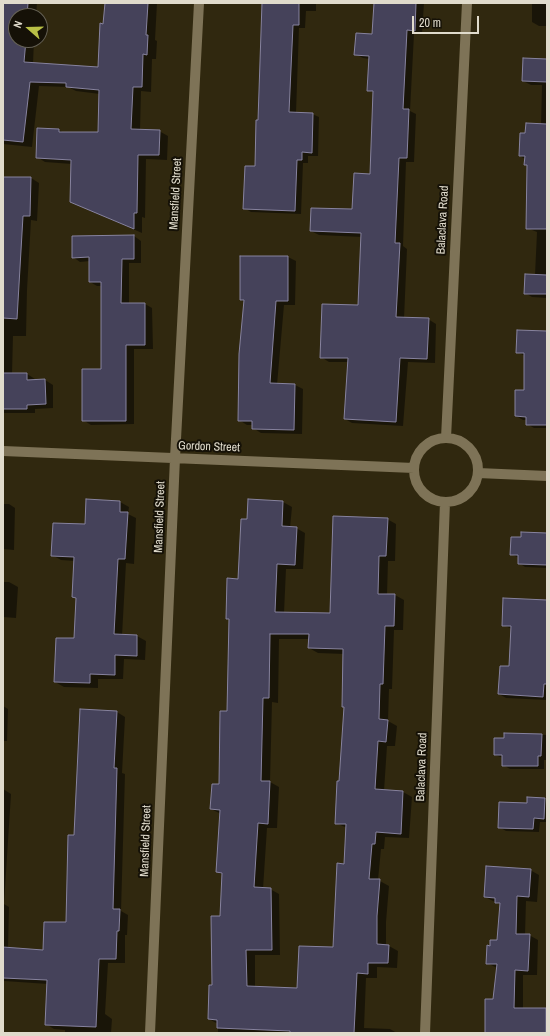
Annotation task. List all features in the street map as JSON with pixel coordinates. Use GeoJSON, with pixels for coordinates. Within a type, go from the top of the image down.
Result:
{"type":"FeatureCollection","features":[{"type":"Feature","properties":{"kind":"street","name":"Mansfield Street"},"geometry":{"type":"LineString","coordinates":[[150,1033],[175,458],[199,3]]}},
{"type":"Feature","properties":{"kind":"street","name":"Balaclava Road"},"geometry":{"type":"LineString","coordinates":[[446,438],[467,3]]}},
{"type":"Feature","properties":{"kind":"street"},"geometry":{"type":"LineString","coordinates":[[446,438],[456,440],[470,448],[477,462],[478,473],[476,483],[470,492],[457,501],[441,502],[431,499],[423,492],[417,484],[414,468],[416,458],[426,445],[436,440],[446,438]]}},
{"type":"Feature","properties":{"kind":"street","name":"Gordon Street"},"geometry":{"type":"LineString","coordinates":[[3,451],[414,468]]}},
{"type":"Feature","properties":{"kind":"street"},"geometry":{"type":"LineString","coordinates":[[478,473],[547,476]]}},
{"type":"Feature","properties":{"kind":"street","name":"Balaclava Road"},"geometry":{"type":"LineString","coordinates":[[425,1033],[445,502]]}},
{"type":"Feature","properties":{"kind":"building"},"geometry":{"type":"Polygon","coordinates":[[[3,3],[28,3],[28,8],[8,8],[8,48],[25,48],[24,62],[98,67],[100,23],[103,24],[105,3],[148,3],[146,35],[148,35],[147,55],[143,54],[142,87],[133,87],[131,129],[160,130],[159,155],[138,155],[137,213],[134,213],[134,229],[70,202],[71,160],[36,158],[37,128],[59,129],[59,132],[98,132],[99,90],[66,87],[66,83],[30,82],[23,142],[3,140],[3,3]]]}},
{"type":"Feature","properties":{"kind":"building"},"geometry":{"type":"Polygon","coordinates":[[[262,3],[299,3],[299,25],[293,25],[289,112],[313,113],[312,153],[302,152],[302,160],[297,160],[295,211],[243,209],[245,166],[255,166],[262,3]]]}},
{"type":"Feature","properties":{"kind":"building"},"geometry":{"type":"Polygon","coordinates":[[[374,3],[416,3],[415,31],[407,30],[403,109],[409,109],[407,158],[399,158],[395,243],[400,243],[396,317],[429,318],[427,359],[400,358],[396,422],[344,419],[348,358],[320,358],[322,304],[358,305],[361,233],[310,231],[311,208],[352,209],[354,173],[370,174],[373,91],[367,91],[369,56],[354,55],[356,33],[372,34],[374,3]]]}},
{"type":"Feature","properties":{"kind":"building"},"geometry":{"type":"Polygon","coordinates":[[[523,58],[547,59],[547,82],[522,81],[523,58]]]}},
{"type":"Feature","properties":{"kind":"building"},"geometry":{"type":"Polygon","coordinates":[[[526,123],[547,124],[547,229],[526,229],[527,165],[524,165],[525,156],[519,156],[520,133],[525,133],[526,123]]]}},
{"type":"Feature","properties":{"kind":"building"},"geometry":{"type":"Polygon","coordinates":[[[3,177],[31,177],[30,216],[23,216],[17,319],[3,318],[3,177]]]}},
{"type":"Feature","properties":{"kind":"building"},"geometry":{"type":"Polygon","coordinates":[[[134,235],[134,259],[122,259],[121,303],[145,303],[145,345],[126,345],[126,421],[82,421],[82,369],[101,369],[101,282],[89,282],[89,257],[72,258],[72,236],[134,235]]]}},
{"type":"Feature","properties":{"kind":"building"},"geometry":{"type":"Polygon","coordinates":[[[240,256],[288,256],[288,301],[276,301],[270,383],[295,384],[294,430],[252,429],[252,421],[238,421],[239,354],[244,300],[240,300],[240,256]]]}},
{"type":"Feature","properties":{"kind":"building"},"geometry":{"type":"Polygon","coordinates":[[[525,274],[547,275],[547,294],[524,294],[525,274]]]}},
{"type":"Feature","properties":{"kind":"building"},"geometry":{"type":"Polygon","coordinates":[[[517,330],[547,331],[547,425],[526,425],[526,417],[515,416],[515,390],[524,390],[524,353],[516,353],[517,330]]]}},
{"type":"Feature","properties":{"kind":"building"},"geometry":{"type":"Polygon","coordinates":[[[3,373],[27,373],[27,380],[45,379],[46,404],[27,405],[27,409],[3,409],[3,373]]]}},
{"type":"Feature","properties":{"kind":"building"},"geometry":{"type":"Polygon","coordinates":[[[86,499],[120,501],[120,512],[128,512],[125,559],[118,559],[114,634],[137,635],[137,656],[115,655],[115,675],[90,674],[90,683],[54,682],[56,638],[74,638],[76,598],[72,597],[74,557],[51,556],[53,523],[85,524],[86,499]]]}},
{"type":"Feature","properties":{"kind":"building"},"geometry":{"type":"Polygon","coordinates":[[[248,499],[283,501],[282,526],[297,527],[295,565],[277,564],[275,612],[330,613],[333,516],[388,518],[386,556],[379,556],[378,594],[395,594],[394,626],[385,626],[383,684],[380,684],[379,719],[388,720],[386,742],[378,741],[375,789],[403,791],[401,834],[376,832],[375,844],[372,844],[369,879],[380,879],[377,916],[377,944],[389,945],[388,963],[368,963],[368,974],[357,973],[354,1033],[290,1033],[290,1031],[217,1028],[217,1020],[208,1019],[209,985],[212,985],[211,916],[220,916],[222,873],[216,872],[220,810],[210,809],[212,784],[219,784],[220,711],[227,711],[229,619],[226,619],[227,578],[238,579],[241,519],[247,519],[248,499]],[[270,634],[269,698],[263,698],[261,781],[270,781],[268,824],[258,823],[254,887],[271,888],[272,950],[246,950],[247,986],[297,988],[299,946],[333,947],[337,863],[344,864],[346,824],[335,824],[337,781],[339,781],[344,707],[342,707],[343,649],[308,648],[309,634],[270,634]]]}},
{"type":"Feature","properties":{"kind":"building"},"geometry":{"type":"Polygon","coordinates":[[[521,532],[547,533],[547,565],[518,564],[518,555],[510,555],[511,537],[521,537],[521,532]]]}},
{"type":"Feature","properties":{"kind":"building"},"geometry":{"type":"Polygon","coordinates":[[[503,598],[547,600],[547,684],[544,684],[543,697],[498,694],[500,666],[509,666],[511,626],[502,626],[503,598]]]}},
{"type":"Feature","properties":{"kind":"building"},"geometry":{"type":"Polygon","coordinates":[[[80,709],[117,711],[114,768],[117,768],[113,909],[120,909],[119,931],[117,931],[116,959],[99,959],[96,1027],[45,1025],[47,980],[3,978],[3,947],[43,950],[44,922],[66,922],[68,835],[74,835],[80,709]]]}},
{"type":"Feature","properties":{"kind":"building"},"geometry":{"type":"Polygon","coordinates":[[[504,733],[542,734],[541,756],[538,756],[538,766],[502,766],[502,755],[494,755],[494,738],[504,738],[504,733]]]}},
{"type":"Feature","properties":{"kind":"building"},"geometry":{"type":"Polygon","coordinates":[[[527,797],[545,798],[544,819],[534,818],[533,829],[498,828],[499,802],[527,803],[527,797]]]}},
{"type":"Feature","properties":{"kind":"building"},"geometry":{"type":"Polygon","coordinates":[[[486,866],[531,869],[529,897],[517,896],[516,934],[530,934],[528,971],[515,970],[514,1008],[546,1008],[546,1033],[485,1033],[485,999],[493,999],[497,964],[486,964],[487,945],[490,946],[490,940],[497,940],[500,903],[495,903],[495,898],[484,897],[486,866]]]}}]}
